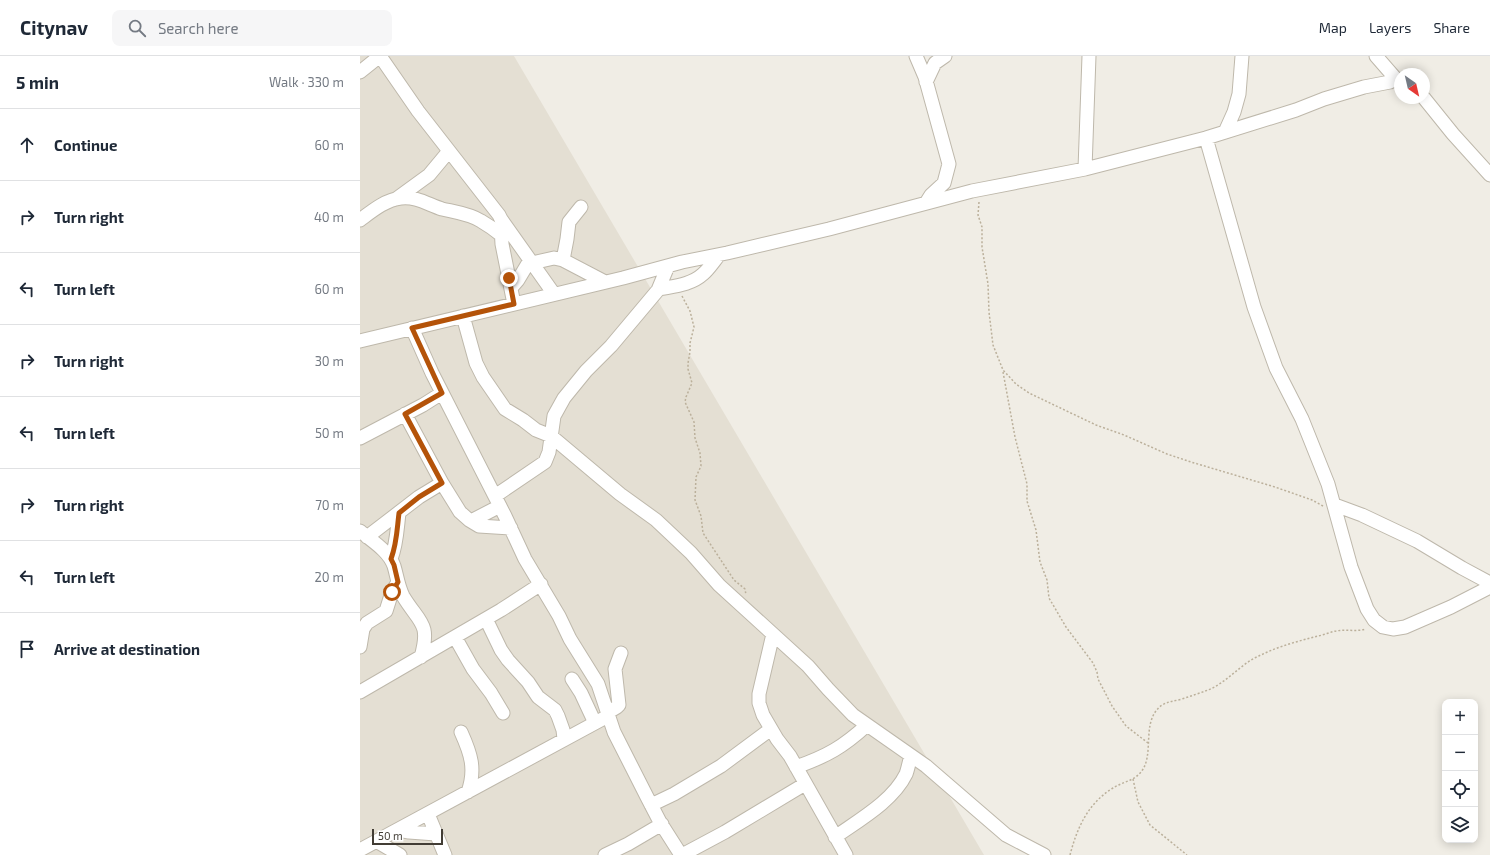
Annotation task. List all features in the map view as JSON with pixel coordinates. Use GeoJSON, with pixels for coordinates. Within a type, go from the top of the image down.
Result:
{"type":"FeatureCollection","features":[{"type":"Feature","properties":{"kind":"street"},"geometry":{"type":"LineString","coordinates":[[360,72],[380,56],[418,111],[499,215],[554,294]]}},
{"type":"Feature","properties":{"kind":"street"},"geometry":{"type":"LineString","coordinates":[[916,56],[926,82],[949,164],[948,174],[944,183],[931,195],[926,203]]}},
{"type":"Feature","properties":{"kind":"street"},"geometry":{"type":"LineString","coordinates":[[926,82],[935,63],[945,56]]}},
{"type":"Feature","properties":{"kind":"street"},"geometry":{"type":"LineString","coordinates":[[1085,169],[1089,56]]}},
{"type":"Feature","properties":{"kind":"street"},"geometry":{"type":"LineString","coordinates":[[1225,132],[1234,112],[1239,94],[1242,56]]}},
{"type":"Feature","properties":{"kind":"street"},"geometry":{"type":"LineString","coordinates":[[1376,56],[1394,76]]}},
{"type":"Feature","properties":{"kind":"street"},"geometry":{"type":"LineString","coordinates":[[360,341],[668,266],[830,229],[978,190],[1085,169],[1206,138],[1296,110],[1364,86],[1394,82]]}},
{"type":"Feature","properties":{"kind":"street"},"geometry":{"type":"LineString","coordinates":[[1429,104],[1453,134],[1490,175]]}},
{"type":"Feature","properties":{"kind":"street"},"geometry":{"type":"LineString","coordinates":[[1206,138],[1254,307],[1276,368],[1302,419],[1328,484],[1351,567],[1367,609],[1374,620],[1382,627],[1393,629],[1405,627],[1451,607],[1490,587]]}},
{"type":"Feature","properties":{"kind":"street"},"geometry":{"type":"LineString","coordinates":[[360,220],[419,184],[450,151]]}},
{"type":"Feature","properties":{"kind":"street"},"geometry":{"type":"LineString","coordinates":[[394,200],[401,198],[415,199],[442,209],[453,211],[480,220],[501,235]]}},
{"type":"Feature","properties":{"kind":"street"},"geometry":{"type":"LineString","coordinates":[[563,260],[569,222],[581,207]]}},
{"type":"Feature","properties":{"kind":"street"},"geometry":{"type":"LineString","coordinates":[[501,219],[502,244],[514,304]]}},
{"type":"Feature","properties":{"kind":"street"},"geometry":{"type":"LineString","coordinates":[[659,289],[697,279],[705,273],[719,255]]}},
{"type":"Feature","properties":{"kind":"street"},"geometry":{"type":"LineString","coordinates":[[511,288],[531,262],[554,258],[563,260],[605,282]]}},
{"type":"Feature","properties":{"kind":"street"},"geometry":{"type":"LineString","coordinates":[[471,521],[545,462],[549,452],[554,416],[564,398],[586,371],[611,346],[659,289],[668,266]]}},
{"type":"Feature","properties":{"kind":"street"},"geometry":{"type":"LineString","coordinates":[[464,316],[476,363],[483,377],[505,409],[536,430],[551,436],[620,494],[656,520],[690,553],[719,585],[808,666],[854,715],[938,776],[1006,835],[1044,855]]}},
{"type":"Feature","properties":{"kind":"street"},"geometry":{"type":"LineString","coordinates":[[412,328],[442,393],[498,501],[525,559],[541,584],[570,639],[598,684],[614,732],[651,805],[682,855],[725,832],[805,784]]}},
{"type":"Feature","properties":{"kind":"street"},"geometry":{"type":"LineString","coordinates":[[360,438],[442,393]]}},
{"type":"Feature","properties":{"kind":"street"},"geometry":{"type":"LineString","coordinates":[[405,414],[442,483],[460,512],[479,526],[511,528]]}},
{"type":"Feature","properties":{"kind":"street"},"geometry":{"type":"LineString","coordinates":[[421,657],[425,633],[420,621],[404,596],[398,582],[394,565],[385,551],[364,537],[419,497],[442,483]]}},
{"type":"Feature","properties":{"kind":"street"},"geometry":{"type":"LineString","coordinates":[[1336,510],[1362,515],[1417,541],[1490,583]]}},
{"type":"Feature","properties":{"kind":"street"},"geometry":{"type":"LineString","coordinates":[[391,559],[397,537],[399,513]]}},
{"type":"Feature","properties":{"kind":"street"},"geometry":{"type":"LineString","coordinates":[[360,647],[363,629],[367,623],[386,611],[392,592],[398,582]]}},
{"type":"Feature","properties":{"kind":"street"},"geometry":{"type":"LineString","coordinates":[[360,692],[486,619],[541,584]]}},
{"type":"Feature","properties":{"kind":"street"},"geometry":{"type":"LineString","coordinates":[[486,619],[508,660],[528,682],[538,697],[554,710],[558,716],[563,730],[564,739]]}},
{"type":"Feature","properties":{"kind":"street"},"geometry":{"type":"LineString","coordinates":[[425,633],[451,639],[491,693],[503,713]]}},
{"type":"Feature","properties":{"kind":"street"},"geometry":{"type":"LineString","coordinates":[[773,634],[759,694],[759,703],[763,715],[777,739],[790,756],[846,855]]}},
{"type":"Feature","properties":{"kind":"street"},"geometry":{"type":"LineString","coordinates":[[360,850],[595,723],[617,707],[619,705],[615,670],[621,653]]}},
{"type":"Feature","properties":{"kind":"street"},"geometry":{"type":"LineString","coordinates":[[572,679],[581,693],[595,723]]}},
{"type":"Feature","properties":{"kind":"street"},"geometry":{"type":"LineString","coordinates":[[796,767],[824,757],[848,742],[867,725]]}},
{"type":"Feature","properties":{"kind":"street"},"geometry":{"type":"LineString","coordinates":[[651,805],[674,794],[721,766],[772,729]]}},
{"type":"Feature","properties":{"kind":"street"},"geometry":{"type":"LineString","coordinates":[[461,732],[468,749],[472,767],[472,779],[468,792]]}},
{"type":"Feature","properties":{"kind":"street"},"geometry":{"type":"LineString","coordinates":[[836,837],[881,805],[890,796],[906,774],[911,756]]}},
{"type":"Feature","properties":{"kind":"street"},"geometry":{"type":"LineString","coordinates":[[428,814],[444,855]]}},
{"type":"Feature","properties":{"kind":"street"},"geometry":{"type":"LineString","coordinates":[[605,855],[628,844],[662,824]]}},
{"type":"Feature","properties":{"kind":"street"},"geometry":{"type":"LineString","coordinates":[[398,830],[436,834]]}},
{"type":"Feature","properties":{"kind":"street"},"geometry":{"type":"LineString","coordinates":[[376,842],[400,855]]}},
{"type":"Feature","properties":{"kind":"path"},"geometry":{"type":"LineString","coordinates":[[978,190],[978,215],[982,227],[982,247],[988,284],[993,345],[1003,370],[1015,437],[1027,484],[1027,501],[1036,530],[1040,562],[1047,580],[1049,598],[1066,627],[1093,663],[1098,679],[1112,706],[1126,726],[1148,743]]}},
{"type":"Feature","properties":{"kind":"path"},"geometry":{"type":"LineString","coordinates":[[674,286],[681,294],[686,304],[693,320],[694,327],[690,343],[688,363],[692,383],[685,402],[694,422],[695,438],[700,453],[701,466],[696,478],[695,500],[701,516],[702,529],[706,538],[734,580],[745,589],[745,609]]}},
{"type":"Feature","properties":{"kind":"path"},"geometry":{"type":"LineString","coordinates":[[1003,370],[1016,384],[1029,393],[1096,425],[1124,435],[1167,454],[1275,487],[1336,510]]}},
{"type":"Feature","properties":{"kind":"path"},"geometry":{"type":"LineString","coordinates":[[1070,855],[1075,836],[1083,818],[1093,804],[1112,788],[1133,779],[1142,772],[1146,761],[1153,716],[1160,706],[1166,702],[1180,700],[1217,686],[1261,654],[1299,641],[1336,631],[1360,630],[1379,624]]}},
{"type":"Feature","properties":{"kind":"path"},"geometry":{"type":"LineString","coordinates":[[1133,779],[1138,802],[1150,825],[1187,855]]}},
{"type":"Feature","properties":{"kind":"shaded area"},"geometry":{"type":"Polygon","coordinates":[[[360,56],[514,56],[984,855],[360,855],[360,56]]]}},
{"type":"Feature","properties":{"kind":"route"},"geometry":{"type":"LineString","coordinates":[[392,592],[398,582],[391,559],[398,531],[397,522],[399,513],[419,497],[442,483],[405,414],[442,393],[412,328],[514,304],[509,278]]}}]}
